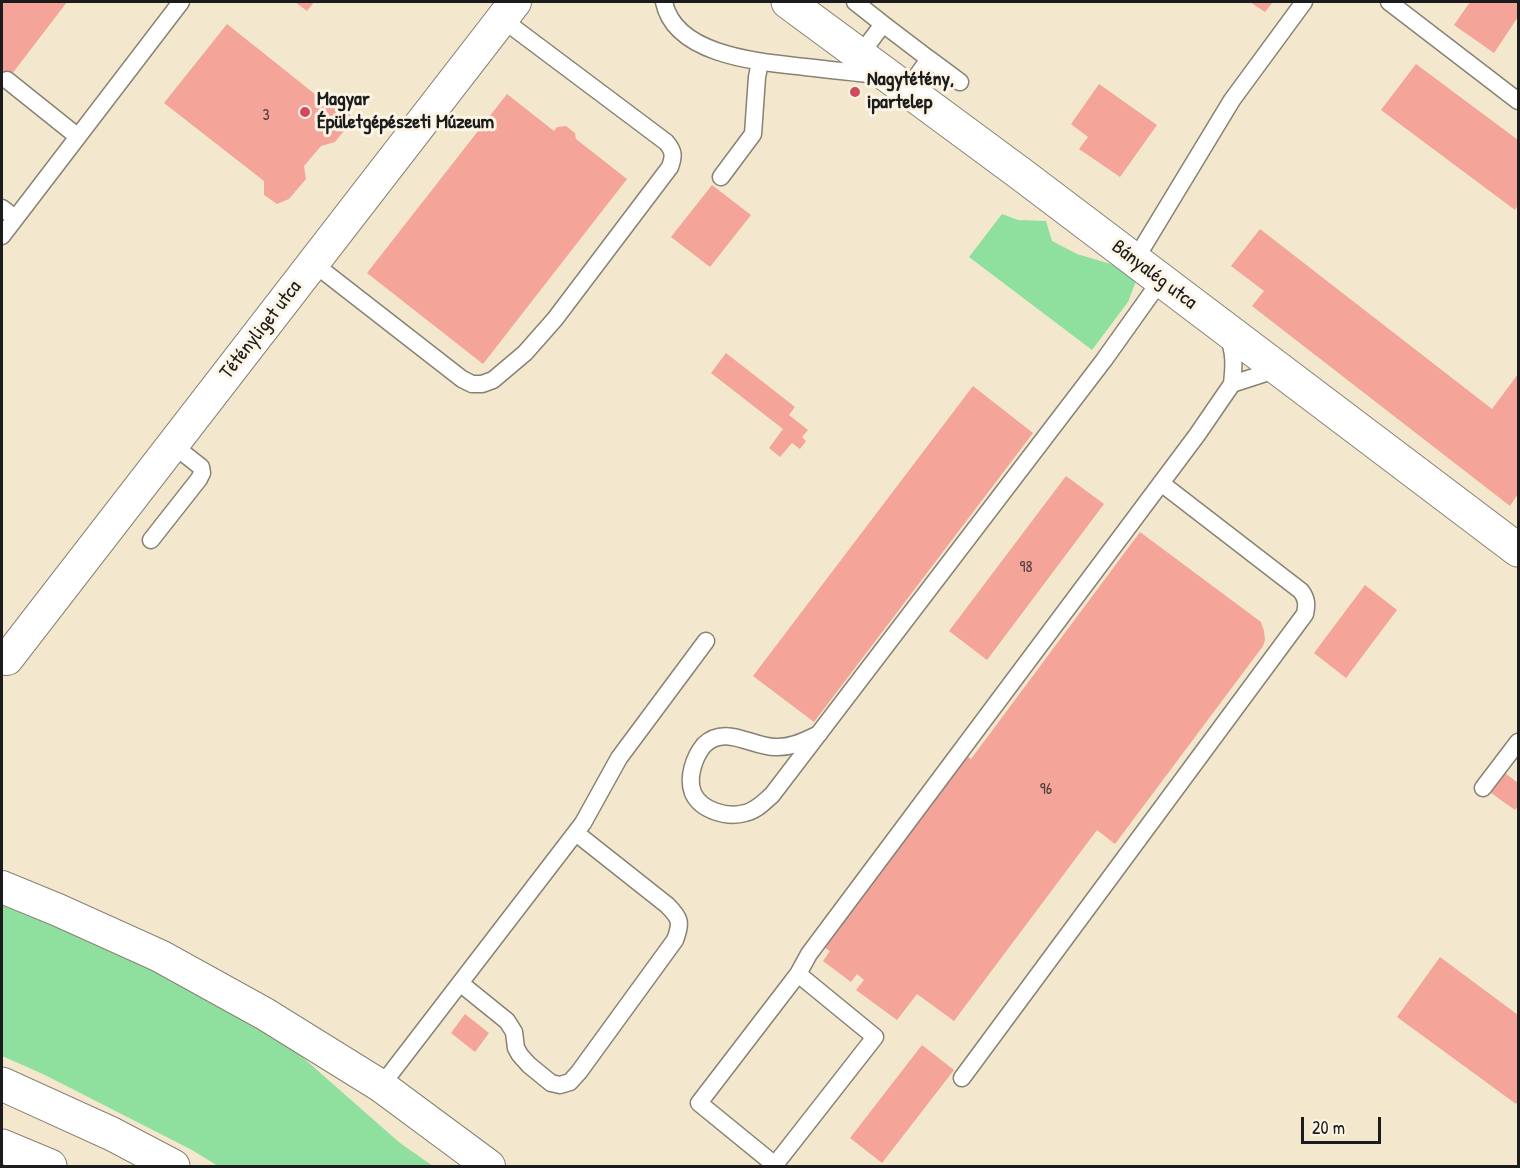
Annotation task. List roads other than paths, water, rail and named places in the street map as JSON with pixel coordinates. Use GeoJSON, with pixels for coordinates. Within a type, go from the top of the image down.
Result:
{"type":"FeatureCollection","features":[{"type":"Feature","properties":{"kind":"main road","name":"Bányalég utca"},"geometry":{"type":"LineString","coordinates":[[788,2],[1135,260],[1518,550]]}},
{"type":"Feature","properties":{"kind":"main road"},"geometry":{"type":"LineString","coordinates":[[2,1084],[112,1134],[173,1167]]}},
{"type":"Feature","properties":{"kind":"main road"},"geometry":{"type":"LineString","coordinates":[[2,1146],[50,1167]]}},
{"type":"Feature","properties":{"kind":"street","name":"Tétényliget utca"},"geometry":{"type":"LineString","coordinates":[[7,659],[509,10]]}},
{"type":"Feature","properties":{"kind":"street"},"geometry":{"type":"LineString","coordinates":[[2,887],[160,956],[265,1014],[381,1086],[489,1167]]}},
{"type":"Feature","properties":{"kind":"lane"},"geometry":{"type":"LineString","coordinates":[[2,236],[8,213],[78,136],[181,2]]}},
{"type":"Feature","properties":{"kind":"lane"},"geometry":{"type":"LineString","coordinates":[[664,2],[669,17],[689,37],[717,52],[760,62],[897,83],[929,59]]}},
{"type":"Feature","properties":{"kind":"lane"},"geometry":{"type":"LineString","coordinates":[[855,2],[960,82]]}},
{"type":"Feature","properties":{"kind":"lane"},"geometry":{"type":"LineString","coordinates":[[1135,260],[1232,100],[1304,2]]}},
{"type":"Feature","properties":{"kind":"lane"},"geometry":{"type":"LineString","coordinates":[[1389,2],[1518,101]]}},
{"type":"Feature","properties":{"kind":"lane"},"geometry":{"type":"LineString","coordinates":[[314,263],[462,379],[472,384],[482,384],[493,380],[505,371],[525,353],[561,311],[670,167],[674,157],[672,149],[666,142],[509,10]]}},
{"type":"Feature","properties":{"kind":"lane"},"geometry":{"type":"LineString","coordinates":[[860,55],[883,24]]}},
{"type":"Feature","properties":{"kind":"lane"},"geometry":{"type":"LineString","coordinates":[[721,177],[753,134],[756,77],[760,62]]}},
{"type":"Feature","properties":{"kind":"lane"},"geometry":{"type":"LineString","coordinates":[[7,80],[78,136]]}},
{"type":"Feature","properties":{"kind":"lane"},"geometry":{"type":"LineString","coordinates":[[819,734],[787,747],[771,747],[730,736],[716,738],[705,744],[695,761],[691,784],[694,795],[703,805],[729,816],[757,808],[772,795],[819,734],[1104,360],[1161,280]]}},
{"type":"Feature","properties":{"kind":"lane"},"geometry":{"type":"LineString","coordinates":[[798,974],[875,1037],[774,1166],[699,1103],[798,974],[809,954],[1233,384],[1233,346],[1222,327]]}},
{"type":"Feature","properties":{"kind":"lane"},"geometry":{"type":"LineString","coordinates":[[1233,384],[1269,372],[1288,376]]}},
{"type":"Feature","properties":{"kind":"lane"},"geometry":{"type":"LineString","coordinates":[[151,540],[202,473],[201,467],[173,445]]}},
{"type":"Feature","properties":{"kind":"lane"},"geometry":{"type":"LineString","coordinates":[[963,1078],[1305,614],[1307,605],[1302,591],[1161,483]]}},
{"type":"Feature","properties":{"kind":"lane"},"geometry":{"type":"LineString","coordinates":[[381,1086],[576,833],[619,758],[706,641]]}},
{"type":"Feature","properties":{"kind":"lane"},"geometry":{"type":"LineString","coordinates":[[1483,788],[1518,741]]}},
{"type":"Feature","properties":{"kind":"lane"},"geometry":{"type":"LineString","coordinates":[[460,983],[507,1021],[514,1032],[516,1048],[520,1055],[551,1083],[560,1085],[570,1082],[579,1072],[675,940],[680,926],[676,915],[667,904],[576,833]]}},
{"type":"Feature","properties":{"kind":"place","name":"Nagytétény, ipartelep"},"geometry":{"type":"Point","coordinates":[855,92]}},
{"type":"Feature","properties":{"kind":"place","name":"Magyar Épületgépészeti Múzeum"},"geometry":{"type":"Point","coordinates":[305,112]}}]}
